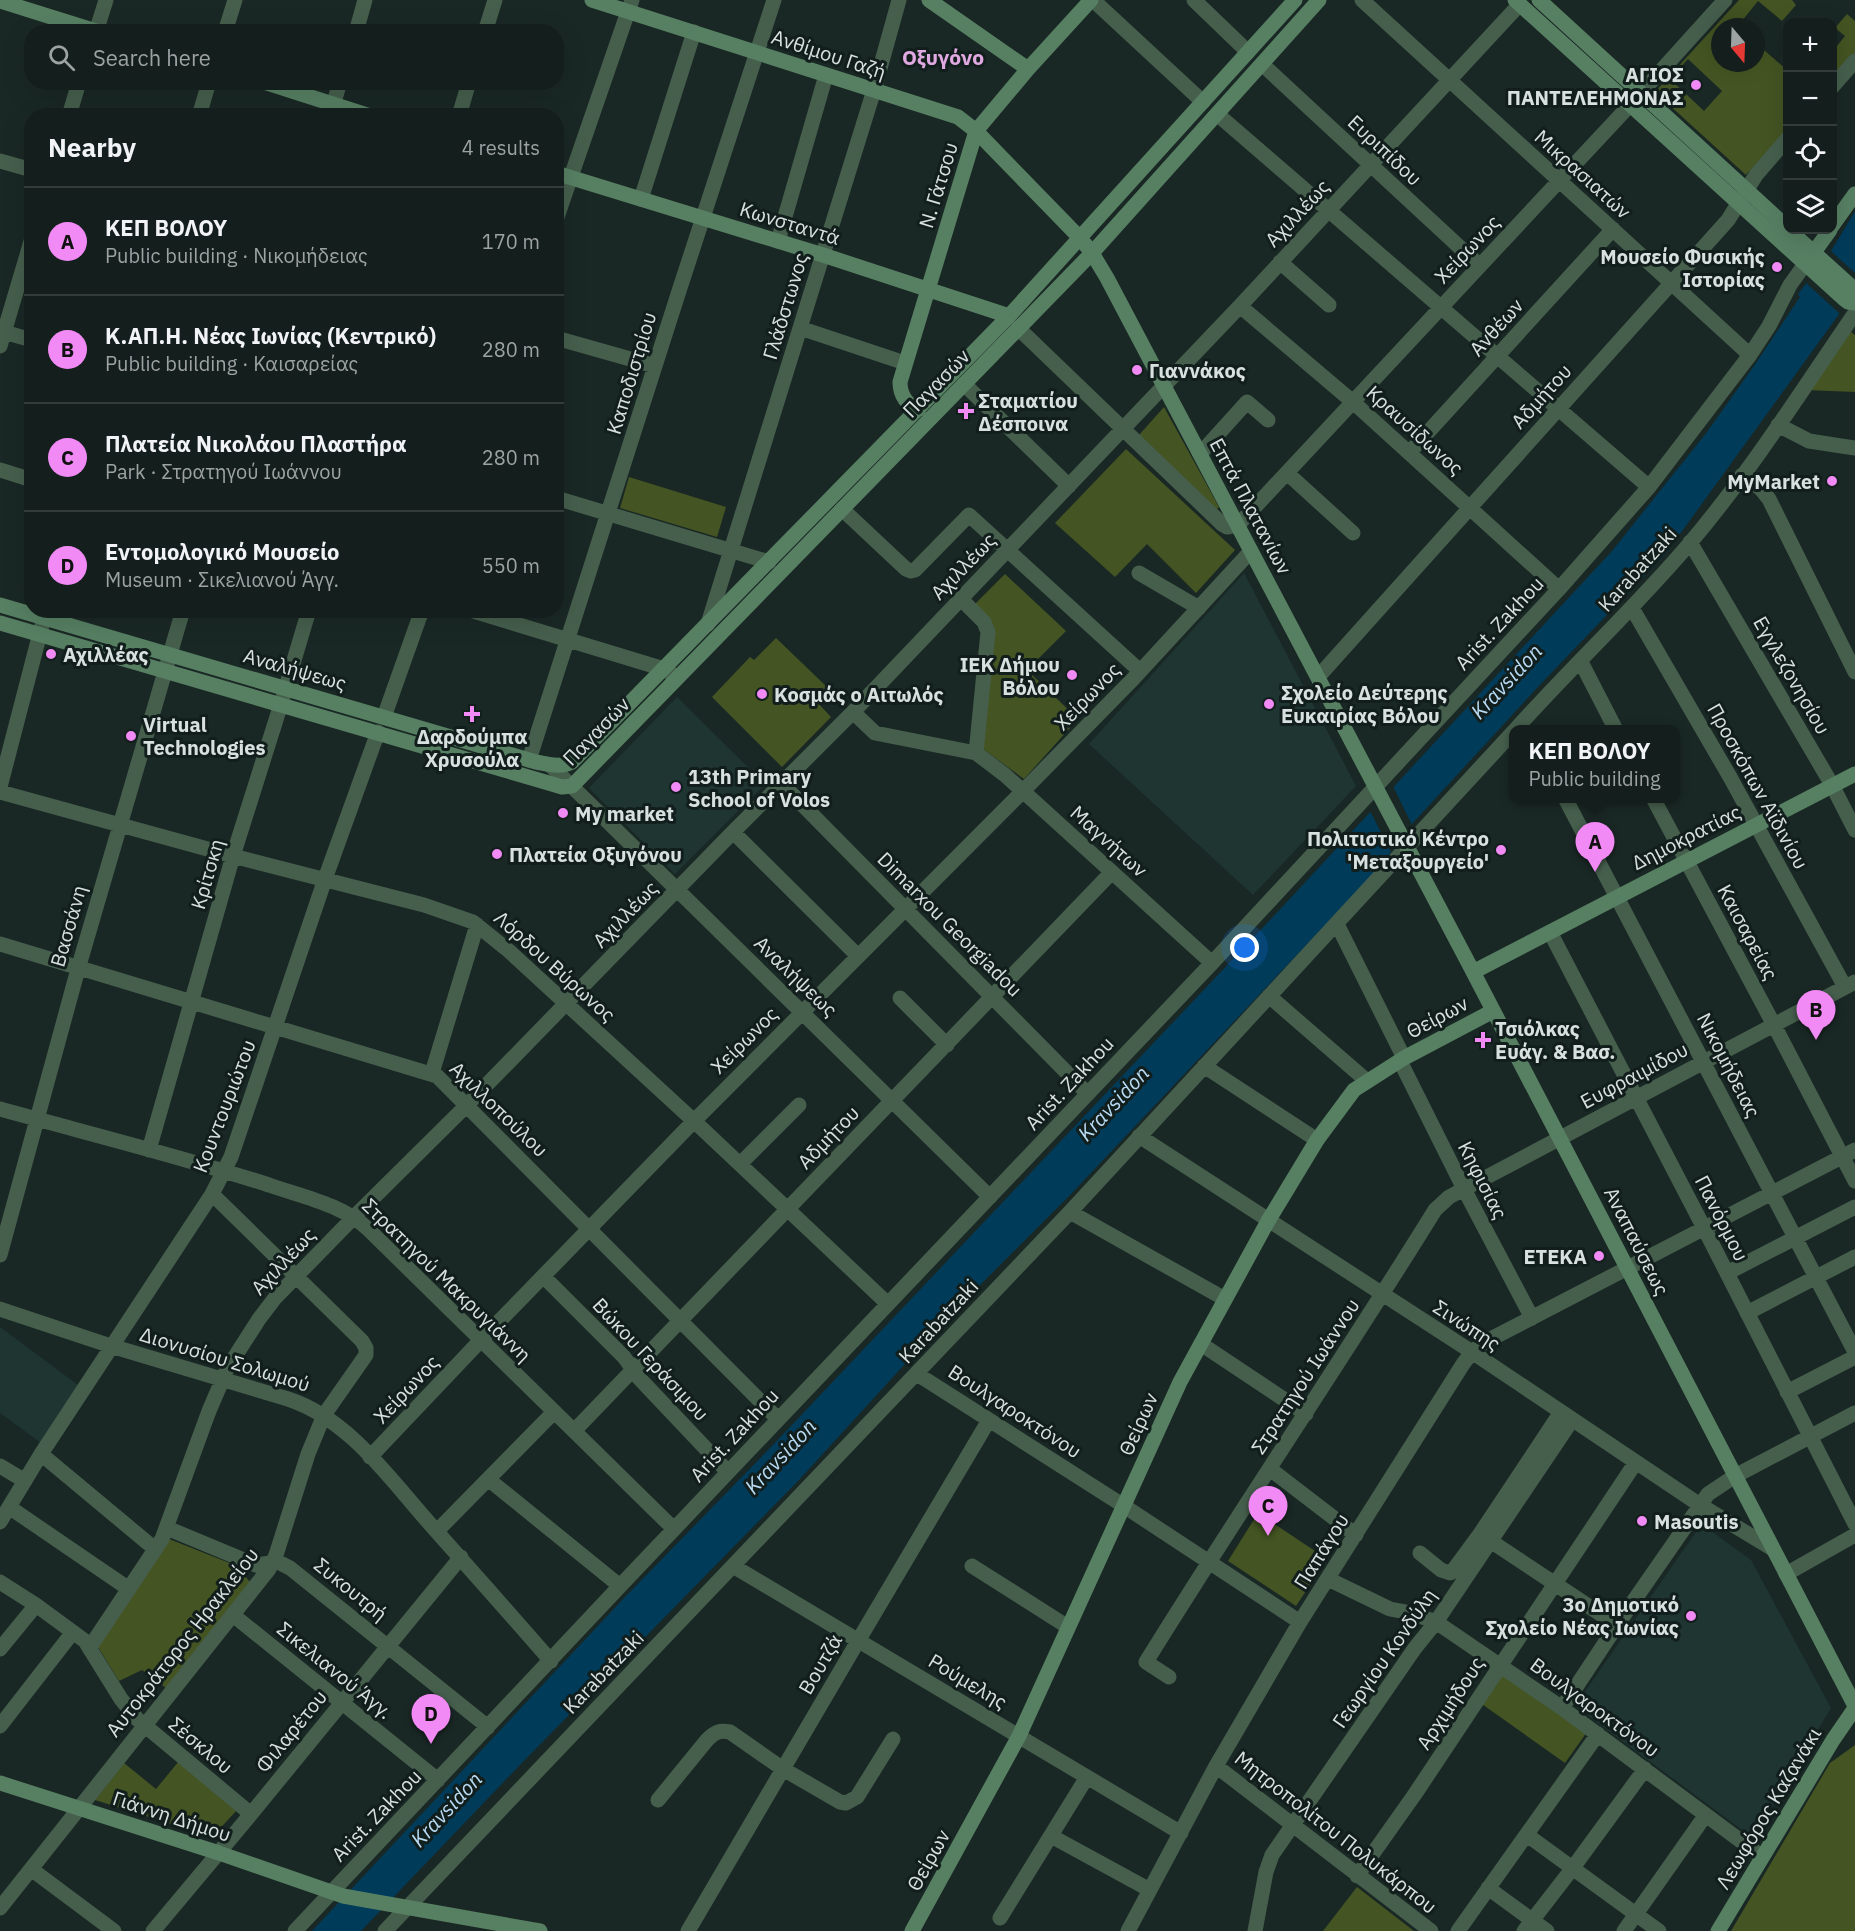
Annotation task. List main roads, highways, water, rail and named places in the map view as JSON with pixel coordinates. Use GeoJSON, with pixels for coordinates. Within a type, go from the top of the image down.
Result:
{"type":"FeatureCollection","features":[{"type":"Feature","properties":{"kind":"water","name":"Kravsidon"},"geometry":{"type":"Polygon","coordinates":[[[1855,211],[1855,292],[1667,552],[1536,689],[1411,825],[1379,868],[1072,1193],[947,1318],[798,1481],[361,1931],[312,1931],[625,1597],[772,1446],[1286,903],[1612,551],[1707,432],[1756,363],[1800,297],[1798,294],[1831,251],[1855,211]]]}},
{"type":"Feature","properties":{"kind":"place","name":"ΑΓΙΟΣ ΠΑΝΤΕΛΕΗΜΟΝΑΣ"},"geometry":{"type":"Point","coordinates":[1696,85]}},
{"type":"Feature","properties":{"kind":"place","name":"Μουσείο Φυσικής Ιστορίας"},"geometry":{"type":"Point","coordinates":[1777,267]}},
{"type":"Feature","properties":{"kind":"place","name":"Γιαννάκος"},"geometry":{"type":"Point","coordinates":[1137,370]}},
{"type":"Feature","properties":{"kind":"place","name":"Σταματίου Δέσποινα"},"geometry":{"type":"Point","coordinates":[966,411]}},
{"type":"Feature","properties":{"kind":"place","name":"MyMarket"},"geometry":{"type":"Point","coordinates":[1832,481]}},
{"type":"Feature","properties":{"kind":"place","name":"Αχιλλέας"},"geometry":{"type":"Point","coordinates":[51,654]}},
{"type":"Feature","properties":{"kind":"place","name":"ΙΕΚ Δήμου Βόλου"},"geometry":{"type":"Point","coordinates":[1072,675]}},
{"type":"Feature","properties":{"kind":"place","name":"Κοσμάς ο Αιτωλός"},"geometry":{"type":"Point","coordinates":[762,694]}},
{"type":"Feature","properties":{"kind":"place","name":"Σχολείο Δεύτερης Ευκαιρίας Βόλου"},"geometry":{"type":"Point","coordinates":[1269,704]}},
{"type":"Feature","properties":{"kind":"place","name":"Δαρδούμπα Χρυσούλα"},"geometry":{"type":"Point","coordinates":[472,714]}},
{"type":"Feature","properties":{"kind":"place","name":"Virtual Technologies"},"geometry":{"type":"Point","coordinates":[131,736]}},
{"type":"Feature","properties":{"kind":"place","name":"13th Primary School of Volos"},"geometry":{"type":"Point","coordinates":[676,787]}},
{"type":"Feature","properties":{"kind":"place","name":"My market"},"geometry":{"type":"Point","coordinates":[563,813]}},
{"type":"Feature","properties":{"kind":"place","name":"Πολιτιστικό Κέντρο 'Μεταξουργείο'"},"geometry":{"type":"Point","coordinates":[1501,850]}},
{"type":"Feature","properties":{"kind":"place","name":"Πλατεία Οξυγόνου"},"geometry":{"type":"Point","coordinates":[497,854]}},
{"type":"Feature","properties":{"kind":"place","name":"ΚΕΠ ΒΟΛΟΥ"},"geometry":{"type":"Point","coordinates":[1595,872]}},
{"type":"Feature","properties":{"kind":"place","name":"Τσιόλκας Ευάγ. & Βασ."},"geometry":{"type":"Point","coordinates":[1483,1040]}},
{"type":"Feature","properties":{"kind":"place","name":"Κ.ΑΠ.Η. Νέας Ιωνίας (Κεντρικό)"},"geometry":{"type":"Point","coordinates":[1816,1040]}},
{"type":"Feature","properties":{"kind":"place","name":"ΕΤΕΚΑ"},"geometry":{"type":"Point","coordinates":[1599,1256]}},
{"type":"Feature","properties":{"kind":"place","name":"Masoutis"},"geometry":{"type":"Point","coordinates":[1642,1521]}},
{"type":"Feature","properties":{"kind":"place","name":"Πλατεία Νικολάου Πλαστήρα"},"geometry":{"type":"Point","coordinates":[1268,1536]}},
{"type":"Feature","properties":{"kind":"place","name":"3ο Δημοτικό Σχολείο Νέας Ιωνίας"},"geometry":{"type":"Point","coordinates":[1691,1616]}},
{"type":"Feature","properties":{"kind":"place","name":"Εντομολογικό Mουσείο"},"geometry":{"type":"Point","coordinates":[431,1744]}},
{"type":"Feature","properties":{"kind":"district","name":"Οξυγόνο"},"geometry":{"type":"Point","coordinates":[943,57]}}]}
